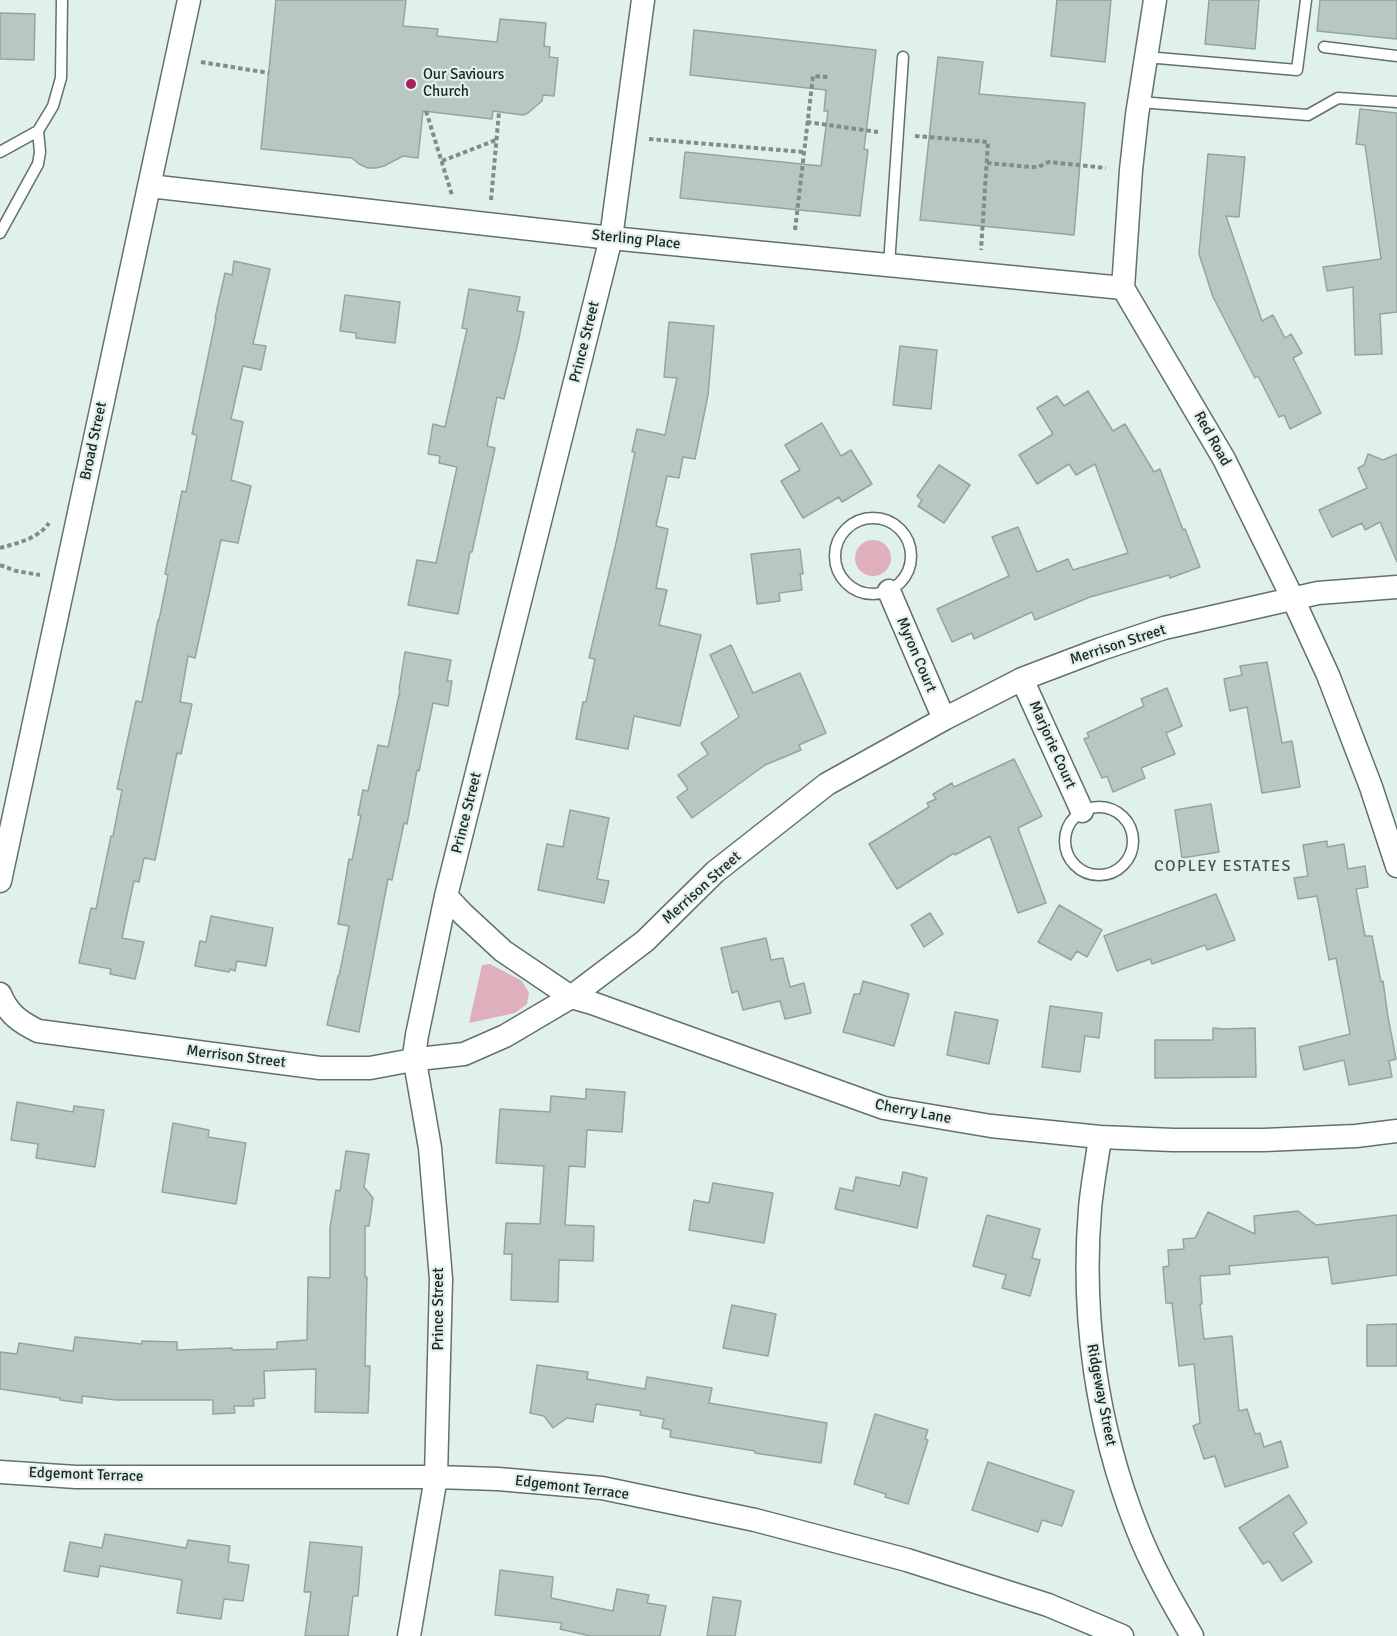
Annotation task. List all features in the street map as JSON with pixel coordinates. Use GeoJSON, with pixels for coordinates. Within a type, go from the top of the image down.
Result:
{"type":"FeatureCollection","features":[{"type":"Feature","properties":{"kind":"street","name":"Broad Street"},"geometry":{"type":"LineString","coordinates":[[0,881],[189,0]]}},
{"type":"Feature","properties":{"kind":"street","name":"Prince Street"},"geometry":{"type":"LineString","coordinates":[[409,1636],[436,1477],[441,1279],[430,1148],[415,1060],[417,1035],[446,896],[611,238],[643,0]]}},
{"type":"Feature","properties":{"kind":"street"},"geometry":{"type":"LineString","coordinates":[[1123,288],[1131,170],[1155,0]]}},
{"type":"Feature","properties":{"kind":"street","name":"Sterling Place"},"geometry":{"type":"LineString","coordinates":[[149,186],[611,238],[1123,288]]}},
{"type":"Feature","properties":{"kind":"street","name":"Red Road"},"geometry":{"type":"LineString","coordinates":[[1123,288],[1224,459],[1293,599],[1328,675],[1371,787],[1397,866]]}},
{"type":"Feature","properties":{"kind":"street","name":"Merrison Street"},"geometry":{"type":"LineString","coordinates":[[2,999],[20,1022],[38,1032],[320,1068],[370,1068],[464,1054],[505,1036],[571,997],[645,941],[715,872],[827,784],[1022,679],[1164,628],[1318,593],[1397,587]]}},
{"type":"Feature","properties":{"kind":"street","name":"Myron Court"},"geometry":{"type":"LineString","coordinates":[[889,591],[944,719]]}},
{"type":"Feature","properties":{"kind":"street","name":"Marjorie Court"},"geometry":{"type":"LineString","coordinates":[[1022,679],[1082,811]]}},
{"type":"Feature","properties":{"kind":"street","name":"Cherry Lane"},"geometry":{"type":"LineString","coordinates":[[446,896],[503,951],[571,997],[884,1108],[991,1126],[1100,1137],[1264,1140],[1356,1136],[1397,1131]]}},
{"type":"Feature","properties":{"kind":"street","name":"Ridgeway Street"},"geometry":{"type":"LineString","coordinates":[[1100,1137],[1090,1209],[1087,1281],[1091,1341],[1099,1401],[1117,1471],[1137,1528],[1161,1583],[1192,1636]]}},
{"type":"Feature","properties":{"kind":"street","name":"Edgemont Terrace"},"geometry":{"type":"LineString","coordinates":[[0,1472],[76,1477],[436,1477],[498,1479],[602,1488],[756,1520],[907,1560],[1048,1605],[1122,1636]]}},
{"type":"Feature","properties":{"kind":"lane"},"geometry":{"type":"LineString","coordinates":[[0,152],[38,131],[53,106],[61,78],[62,0]]}},
{"type":"Feature","properties":{"kind":"lane"},"geometry":{"type":"LineString","coordinates":[[1146,57],[1297,70],[1306,0]]}},
{"type":"Feature","properties":{"kind":"lane"},"geometry":{"type":"LineString","coordinates":[[1324,47],[1397,56]]}},
{"type":"Feature","properties":{"kind":"lane"},"geometry":{"type":"LineString","coordinates":[[889,265],[903,57]]}},
{"type":"Feature","properties":{"kind":"lane"},"geometry":{"type":"LineString","coordinates":[[1139,102],[1308,116],[1338,98],[1397,102]]}},
{"type":"Feature","properties":{"kind":"lane"},"geometry":{"type":"LineString","coordinates":[[0,233],[38,164],[40,152],[38,131]]}},
{"type":"Feature","properties":{"kind":"lane"},"geometry":{"type":"LineString","coordinates":[[867,518],[891,522],[907,540],[911,551],[906,575],[889,591],[876,595],[863,593],[851,588],[841,579],[834,554],[837,541],[845,530],[856,522],[867,518]]}},
{"type":"Feature","properties":{"kind":"lane"},"geometry":{"type":"LineString","coordinates":[[1092,807],[1103,807],[1113,810],[1129,824],[1132,845],[1130,855],[1124,864],[1104,874],[1092,874],[1081,870],[1072,862],[1066,852],[1067,828],[1073,818],[1082,811],[1092,807]]}},
{"type":"Feature","properties":{"kind":"path"},"geometry":{"type":"LineString","coordinates":[[176,58],[269,73]]}},
{"type":"Feature","properties":{"kind":"path"},"geometry":{"type":"LineString","coordinates":[[792,256],[813,76],[828,77]]}},
{"type":"Feature","properties":{"kind":"path"},"geometry":{"type":"LineString","coordinates":[[426,111],[460,221]]}},
{"type":"Feature","properties":{"kind":"path"},"geometry":{"type":"LineString","coordinates":[[489,224],[499,112]]}},
{"type":"Feature","properties":{"kind":"path"},"geometry":{"type":"LineString","coordinates":[[807,122],[898,135],[988,142],[979,274]]}},
{"type":"Feature","properties":{"kind":"path"},"geometry":{"type":"LineString","coordinates":[[624,137],[804,152]]}},
{"type":"Feature","properties":{"kind":"path"},"geometry":{"type":"LineString","coordinates":[[442,161],[496,140]]}},
{"type":"Feature","properties":{"kind":"path"},"geometry":{"type":"LineString","coordinates":[[987,163],[1038,167],[1048,162],[1131,170]]}},
{"type":"Feature","properties":{"kind":"shaded area"},"geometry":{"type":"Polygon","coordinates":[[[873,540],[886,545],[891,558],[886,571],[873,576],[860,571],[855,558],[860,545],[873,540]]]}},
{"type":"Feature","properties":{"kind":"shaded area"},"geometry":{"type":"Polygon","coordinates":[[[490,964],[522,981],[529,993],[527,1004],[515,1013],[469,1023],[482,965],[490,964]]]}},
{"type":"Feature","properties":{"kind":"building","name":"Our Saviours Church"},"geometry":{"type":"Polygon","coordinates":[[[276,0],[406,0],[403,26],[438,29],[437,36],[497,42],[500,19],[546,23],[544,46],[550,47],[549,57],[558,58],[554,96],[543,95],[542,101],[523,115],[493,111],[492,119],[423,111],[418,158],[403,156],[376,168],[368,168],[352,158],[261,149],[276,0]]]}},
{"type":"Feature","properties":{"kind":"building"},"geometry":{"type":"Polygon","coordinates":[[[1057,0],[1111,0],[1105,62],[1051,56],[1057,0]]]}},
{"type":"Feature","properties":{"kind":"building"},"geometry":{"type":"Polygon","coordinates":[[[1209,0],[1259,0],[1255,49],[1205,44],[1209,0]]]}},
{"type":"Feature","properties":{"kind":"building"},"geometry":{"type":"Polygon","coordinates":[[[1320,0],[1397,0],[1397,39],[1317,31],[1320,0]]]}},
{"type":"Feature","properties":{"kind":"building"},"geometry":{"type":"Polygon","coordinates":[[[0,13],[35,14],[34,60],[0,59],[0,13]]]}},
{"type":"Feature","properties":{"kind":"building"},"geometry":{"type":"Polygon","coordinates":[[[694,30],[876,50],[864,149],[868,150],[860,216],[680,198],[685,152],[821,166],[828,111],[824,111],[826,90],[690,75],[694,30]]]}},
{"type":"Feature","properties":{"kind":"building"},"geometry":{"type":"Polygon","coordinates":[[[938,57],[983,62],[979,94],[1085,103],[1074,235],[920,220],[938,57]]]}},
{"type":"Feature","properties":{"kind":"building"},"geometry":{"type":"Polygon","coordinates":[[[1360,109],[1397,113],[1397,312],[1380,314],[1382,354],[1355,355],[1353,287],[1327,291],[1323,267],[1381,259],[1365,145],[1356,144],[1360,109]]]}},
{"type":"Feature","properties":{"kind":"building"},"geometry":{"type":"Polygon","coordinates":[[[1208,154],[1245,157],[1239,217],[1226,216],[1262,321],[1273,315],[1285,338],[1291,334],[1302,353],[1293,358],[1321,413],[1290,429],[1284,415],[1279,417],[1258,376],[1255,378],[1213,297],[1199,254],[1208,154]]]}},
{"type":"Feature","properties":{"kind":"building"},"geometry":{"type":"Polygon","coordinates":[[[234,261],[270,269],[253,344],[266,346],[261,370],[243,366],[231,419],[243,422],[231,480],[251,486],[238,543],[221,540],[195,658],[188,656],[180,702],[192,704],[181,754],[177,753],[155,860],[144,858],[139,882],[134,881],[122,938],[144,942],[135,979],[110,974],[111,969],[79,963],[91,908],[96,909],[111,836],[113,836],[122,790],[117,789],[136,701],[142,702],[168,575],[165,574],[182,491],[186,492],[197,435],[192,434],[215,318],[225,273],[232,275],[234,261]]]}},
{"type":"Feature","properties":{"kind":"building"},"geometry":{"type":"Polygon","coordinates":[[[469,289],[520,297],[517,311],[524,312],[504,399],[497,397],[487,446],[495,448],[458,614],[408,605],[417,560],[436,563],[457,467],[439,463],[440,456],[428,454],[433,424],[445,427],[467,329],[462,328],[469,289]]]}},
{"type":"Feature","properties":{"kind":"building"},"geometry":{"type":"Polygon","coordinates":[[[345,295],[400,302],[395,343],[356,338],[356,333],[340,331],[345,295]]]}},
{"type":"Feature","properties":{"kind":"building"},"geometry":{"type":"Polygon","coordinates":[[[669,322],[714,326],[708,395],[695,459],[683,457],[679,478],[667,476],[656,526],[668,529],[656,588],[667,590],[659,625],[701,635],[680,726],[634,716],[628,749],[576,739],[595,659],[589,658],[617,539],[635,452],[632,452],[637,429],[665,435],[677,378],[664,377],[669,322]]]}},
{"type":"Feature","properties":{"kind":"building"},"geometry":{"type":"Polygon","coordinates":[[[900,346],[937,350],[931,409],[893,405],[900,346]]]}},
{"type":"Feature","properties":{"kind":"building"},"geometry":{"type":"Polygon","coordinates":[[[1088,391],[1113,431],[1125,424],[1154,472],[1160,469],[1200,567],[1170,578],[1169,575],[1090,597],[1035,620],[1032,612],[974,639],[972,633],[952,642],[937,609],[1009,576],[992,537],[1018,527],[1037,572],[1068,559],[1073,570],[1128,553],[1095,464],[1076,475],[1069,464],[1037,484],[1019,455],[1053,434],[1037,408],[1057,396],[1064,406],[1088,391]]]}},
{"type":"Feature","properties":{"kind":"building"},"geometry":{"type":"Polygon","coordinates":[[[822,423],[841,456],[851,450],[872,484],[842,502],[839,497],[803,518],[781,481],[800,470],[785,445],[822,423]]]}},
{"type":"Feature","properties":{"kind":"building"},"geometry":{"type":"Polygon","coordinates":[[[1368,454],[1383,460],[1397,454],[1397,562],[1380,522],[1365,530],[1362,523],[1332,537],[1319,510],[1367,488],[1358,468],[1364,465],[1368,454]]]}},
{"type":"Feature","properties":{"kind":"building"},"geometry":{"type":"Polygon","coordinates":[[[939,465],[970,485],[944,523],[918,506],[922,500],[917,496],[939,465]]]}},
{"type":"Feature","properties":{"kind":"building"},"geometry":{"type":"Polygon","coordinates":[[[800,549],[802,590],[779,593],[780,601],[757,604],[751,554],[800,549]]]}},
{"type":"Feature","properties":{"kind":"building"},"geometry":{"type":"Polygon","coordinates":[[[731,645],[753,693],[800,673],[826,733],[799,745],[801,750],[765,765],[692,818],[677,797],[688,789],[678,775],[708,754],[701,743],[739,717],[710,655],[731,645]]]}},
{"type":"Feature","properties":{"kind":"building"},"geometry":{"type":"Polygon","coordinates":[[[405,652],[451,660],[447,681],[452,681],[448,706],[433,703],[407,824],[404,823],[392,880],[388,879],[359,1032],[327,1025],[349,926],[338,924],[349,859],[352,860],[361,815],[358,815],[363,790],[368,791],[378,745],[388,747],[405,652]]]}},
{"type":"Feature","properties":{"kind":"building"},"geometry":{"type":"Polygon","coordinates":[[[1267,662],[1282,743],[1292,741],[1300,787],[1262,793],[1247,707],[1230,711],[1224,679],[1242,675],[1240,666],[1267,662]]]}},
{"type":"Feature","properties":{"kind":"building"},"geometry":{"type":"Polygon","coordinates":[[[1167,688],[1182,726],[1166,733],[1175,754],[1141,768],[1145,778],[1113,792],[1107,776],[1102,778],[1084,739],[1089,737],[1087,733],[1144,706],[1141,699],[1167,688]]]}},
{"type":"Feature","properties":{"kind":"building"},"geometry":{"type":"Polygon","coordinates":[[[1014,759],[1042,816],[1018,828],[1046,903],[1018,913],[990,836],[955,855],[954,853],[897,889],[869,844],[929,807],[927,803],[936,799],[933,794],[952,783],[954,787],[1014,759]]]}},
{"type":"Feature","properties":{"kind":"building"},"geometry":{"type":"Polygon","coordinates":[[[1211,804],[1219,852],[1182,858],[1175,810],[1211,804]]]}},
{"type":"Feature","properties":{"kind":"building"},"geometry":{"type":"Polygon","coordinates":[[[570,810],[609,818],[597,879],[609,881],[604,903],[538,890],[547,844],[563,847],[570,810]]]}},
{"type":"Feature","properties":{"kind":"building"},"geometry":{"type":"Polygon","coordinates":[[[1327,841],[1327,847],[1344,844],[1348,869],[1365,866],[1368,887],[1356,889],[1365,936],[1372,936],[1381,982],[1383,981],[1396,1059],[1389,1061],[1392,1077],[1349,1085],[1344,1060],[1304,1070],[1299,1047],[1350,1034],[1336,958],[1329,960],[1317,896],[1298,899],[1294,878],[1308,876],[1303,845],[1327,841]]]}},
{"type":"Feature","properties":{"kind":"building"},"geometry":{"type":"Polygon","coordinates":[[[1216,894],[1235,940],[1207,950],[1205,945],[1152,964],[1150,959],[1117,971],[1104,936],[1216,894]]]}},
{"type":"Feature","properties":{"kind":"building"},"geometry":{"type":"Polygon","coordinates":[[[1059,905],[1102,930],[1087,957],[1077,951],[1071,960],[1038,942],[1059,905]]]}},
{"type":"Feature","properties":{"kind":"building"},"geometry":{"type":"Polygon","coordinates":[[[930,913],[943,934],[924,947],[911,925],[930,913]]]}},
{"type":"Feature","properties":{"kind":"building"},"geometry":{"type":"Polygon","coordinates":[[[211,916],[273,928],[266,966],[237,961],[235,971],[230,969],[229,972],[195,966],[200,941],[206,942],[211,916]]]}},
{"type":"Feature","properties":{"kind":"building"},"geometry":{"type":"Polygon","coordinates":[[[766,938],[771,960],[783,958],[790,987],[804,983],[811,1013],[785,1019],[780,1001],[743,1010],[738,991],[732,993],[721,948],[766,938]]]}},
{"type":"Feature","properties":{"kind":"building"},"geometry":{"type":"Polygon","coordinates":[[[863,981],[909,994],[894,1046],[843,1032],[854,994],[860,994],[863,981]]]}},
{"type":"Feature","properties":{"kind":"building"},"geometry":{"type":"Polygon","coordinates":[[[1050,1006],[1102,1013],[1099,1038],[1085,1036],[1080,1072],[1042,1067],[1050,1006]]]}},
{"type":"Feature","properties":{"kind":"building"},"geometry":{"type":"Polygon","coordinates":[[[955,1012],[998,1020],[989,1064],[947,1055],[955,1012]]]}},
{"type":"Feature","properties":{"kind":"building"},"geometry":{"type":"Polygon","coordinates":[[[1213,1028],[1255,1028],[1256,1077],[1155,1078],[1155,1040],[1213,1040],[1213,1028]]]}},
{"type":"Feature","properties":{"kind":"building"},"geometry":{"type":"Polygon","coordinates":[[[586,1089],[625,1092],[622,1132],[587,1130],[585,1167],[569,1166],[565,1225],[594,1226],[593,1261],[559,1260],[558,1302],[511,1300],[512,1254],[504,1254],[506,1223],[540,1224],[544,1166],[496,1163],[500,1109],[550,1112],[551,1096],[586,1099],[586,1089]]]}},
{"type":"Feature","properties":{"kind":"building"},"geometry":{"type":"Polygon","coordinates":[[[17,1102],[73,1112],[74,1106],[104,1110],[95,1167],[36,1158],[38,1144],[11,1140],[17,1102]]]}},
{"type":"Feature","properties":{"kind":"building"},"geometry":{"type":"Polygon","coordinates":[[[173,1123],[209,1130],[208,1137],[246,1143],[236,1204],[162,1192],[173,1123]]]}},
{"type":"Feature","properties":{"kind":"building"},"geometry":{"type":"Polygon","coordinates":[[[346,1151],[369,1154],[364,1187],[373,1198],[369,1226],[365,1226],[365,1277],[367,1277],[365,1366],[370,1366],[368,1413],[315,1412],[316,1369],[264,1371],[265,1398],[253,1399],[254,1406],[234,1406],[235,1413],[213,1414],[213,1400],[116,1400],[82,1396],[82,1403],[0,1389],[0,1352],[17,1354],[19,1343],[73,1351],[75,1337],[142,1344],[142,1341],[177,1342],[177,1350],[232,1348],[232,1350],[277,1349],[277,1342],[307,1340],[308,1277],[330,1278],[330,1228],[336,1190],[340,1191],[346,1151]]]}},
{"type":"Feature","properties":{"kind":"building"},"geometry":{"type":"Polygon","coordinates":[[[903,1172],[927,1178],[917,1228],[835,1209],[840,1188],[853,1191],[856,1177],[900,1186],[903,1172]]]}},
{"type":"Feature","properties":{"kind":"building"},"geometry":{"type":"Polygon","coordinates":[[[713,1183],[773,1193],[764,1243],[689,1230],[694,1200],[709,1203],[713,1183]]]}},
{"type":"Feature","properties":{"kind":"building"},"geometry":{"type":"Polygon","coordinates":[[[1298,1211],[1316,1225],[1397,1215],[1397,1275],[1332,1284],[1328,1257],[1229,1266],[1230,1274],[1200,1276],[1204,1339],[1232,1336],[1239,1411],[1247,1409],[1255,1434],[1260,1433],[1264,1447],[1281,1441],[1288,1467],[1225,1487],[1215,1456],[1204,1459],[1193,1426],[1200,1423],[1194,1364],[1179,1366],[1172,1303],[1166,1303],[1163,1267],[1169,1266],[1168,1250],[1184,1249],[1183,1239],[1195,1238],[1208,1212],[1255,1234],[1254,1216],[1298,1211]]]}},
{"type":"Feature","properties":{"kind":"building"},"geometry":{"type":"Polygon","coordinates":[[[987,1215],[1040,1229],[1032,1258],[1040,1260],[1030,1296],[1002,1288],[1006,1275],[973,1266],[987,1215]]]}},
{"type":"Feature","properties":{"kind":"building"},"geometry":{"type":"Polygon","coordinates":[[[732,1305],[776,1314],[768,1356],[723,1348],[732,1305]]]}},
{"type":"Feature","properties":{"kind":"building"},"geometry":{"type":"Polygon","coordinates":[[[1397,1324],[1397,1366],[1367,1366],[1367,1325],[1397,1324]]]}},
{"type":"Feature","properties":{"kind":"building"},"geometry":{"type":"Polygon","coordinates":[[[537,1365],[588,1372],[587,1379],[645,1389],[647,1377],[712,1388],[709,1403],[827,1423],[821,1463],[670,1437],[671,1430],[662,1428],[664,1419],[640,1415],[641,1411],[596,1404],[593,1422],[567,1418],[553,1428],[544,1416],[530,1413],[537,1365]]]}},
{"type":"Feature","properties":{"kind":"building"},"geometry":{"type":"Polygon","coordinates":[[[875,1414],[928,1430],[925,1439],[928,1440],[908,1504],[854,1484],[875,1414]]]}},
{"type":"Feature","properties":{"kind":"building"},"geometry":{"type":"Polygon","coordinates":[[[988,1462],[1074,1491],[1062,1526],[1042,1520],[1038,1532],[972,1510],[988,1462]]]}},
{"type":"Feature","properties":{"kind":"building"},"geometry":{"type":"Polygon","coordinates":[[[1289,1495],[1307,1523],[1293,1533],[1312,1562],[1282,1581],[1269,1561],[1263,1564],[1239,1528],[1289,1495]]]}},
{"type":"Feature","properties":{"kind":"building"},"geometry":{"type":"Polygon","coordinates":[[[105,1534],[186,1548],[188,1540],[230,1546],[228,1562],[249,1565],[243,1601],[224,1599],[221,1619],[177,1613],[182,1580],[100,1566],[98,1577],[64,1571],[70,1542],[102,1548],[105,1534]]]}},
{"type":"Feature","properties":{"kind":"building"},"geometry":{"type":"Polygon","coordinates":[[[310,1542],[362,1547],[358,1596],[353,1596],[348,1636],[305,1636],[311,1592],[304,1592],[310,1542]]]}},
{"type":"Feature","properties":{"kind":"building"},"geometry":{"type":"Polygon","coordinates":[[[500,1570],[553,1577],[551,1598],[613,1611],[617,1589],[649,1595],[647,1603],[666,1606],[660,1636],[590,1636],[560,1629],[562,1623],[495,1615],[500,1570]]]}},
{"type":"Feature","properties":{"kind":"building"},"geometry":{"type":"Polygon","coordinates":[[[713,1597],[741,1601],[735,1636],[707,1636],[713,1597]]]}},
{"type":"Feature","properties":{"kind":"place","name":"Our Saviours Church"},"geometry":{"type":"Point","coordinates":[411,84]}},
{"type":"Feature","properties":{"kind":"district","name":"COPLEY ESTATES"},"geometry":{"type":"Point","coordinates":[1223,867]}}]}
